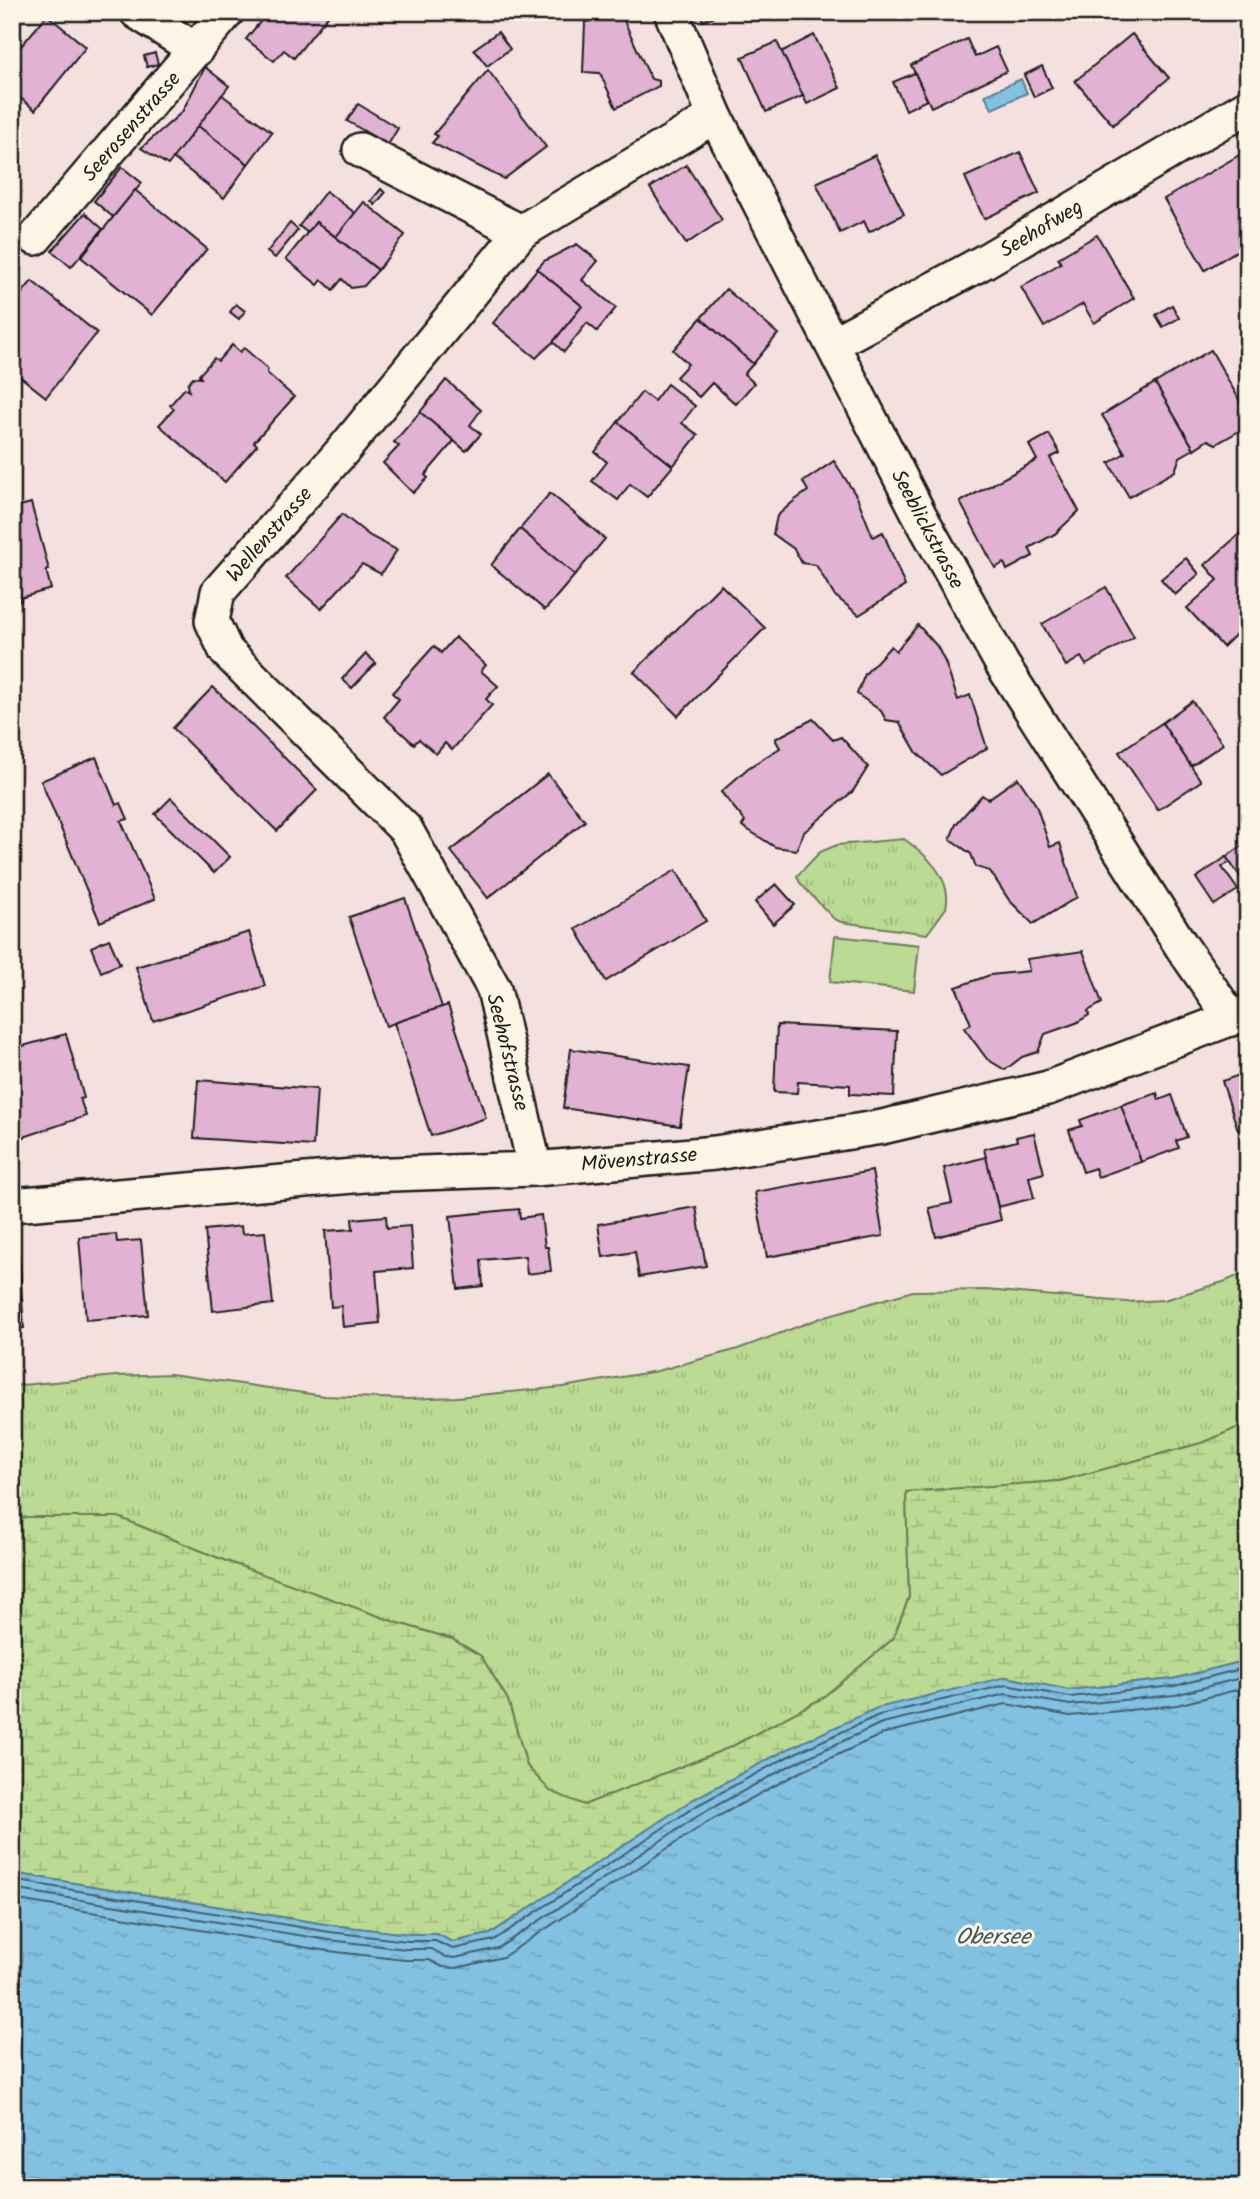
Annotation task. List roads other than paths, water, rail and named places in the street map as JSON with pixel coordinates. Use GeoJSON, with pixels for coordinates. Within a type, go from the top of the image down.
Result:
{"type":"FeatureCollection","features":[{"type":"Feature","properties":{"kind":"street"},"geometry":{"type":"LineString","coordinates":[[137,12],[196,50]]}},
{"type":"Feature","properties":{"kind":"street","name":"Seerosenstrasse"},"geometry":{"type":"LineString","coordinates":[[35,238],[227,12]]}},
{"type":"Feature","properties":{"kind":"street","name":"Seeblickstrasse"},"geometry":{"type":"LineString","coordinates":[[671,12],[715,116],[920,516],[1002,664],[1182,947],[1240,1016]]}},
{"type":"Feature","properties":{"kind":"street","name":"Seehofweg"},"geometry":{"type":"LineString","coordinates":[[832,344],[985,261],[1248,106]]}},
{"type":"Feature","properties":{"kind":"street","name":"Wellenstrasse"},"geometry":{"type":"LineString","coordinates":[[406,830],[226,651],[212,621],[218,592],[345,448],[521,232],[715,116]]}},
{"type":"Feature","properties":{"kind":"street"},"geometry":{"type":"LineString","coordinates":[[360,150],[521,232]]}},
{"type":"Feature","properties":{"kind":"street","name":"Seehofstrasse"},"geometry":{"type":"LineString","coordinates":[[406,830],[494,989],[535,1169]]}},
{"type":"Feature","properties":{"kind":"street","name":"Mövenstrasse"},"geometry":{"type":"LineString","coordinates":[[12,1205],[365,1175],[535,1169],[715,1153],[882,1127],[1048,1088],[1240,1016]]}},
{"type":"Feature","properties":{"kind":"water"},"geometry":{"type":"Polygon","coordinates":[[[1021,79],[1027,93],[992,109],[985,95],[1021,79]]]}},
{"type":"Feature","properties":{"kind":"water","name":"Obersee"},"geometry":{"type":"Polygon","coordinates":[[[1248,1660],[1248,2187],[12,2187],[12,1873],[331,1925],[408,1934],[437,1934],[452,1942],[490,1934],[692,1800],[786,1750],[877,1708],[1006,1677],[1069,1690],[1173,1679],[1248,1660]]]}}]}
